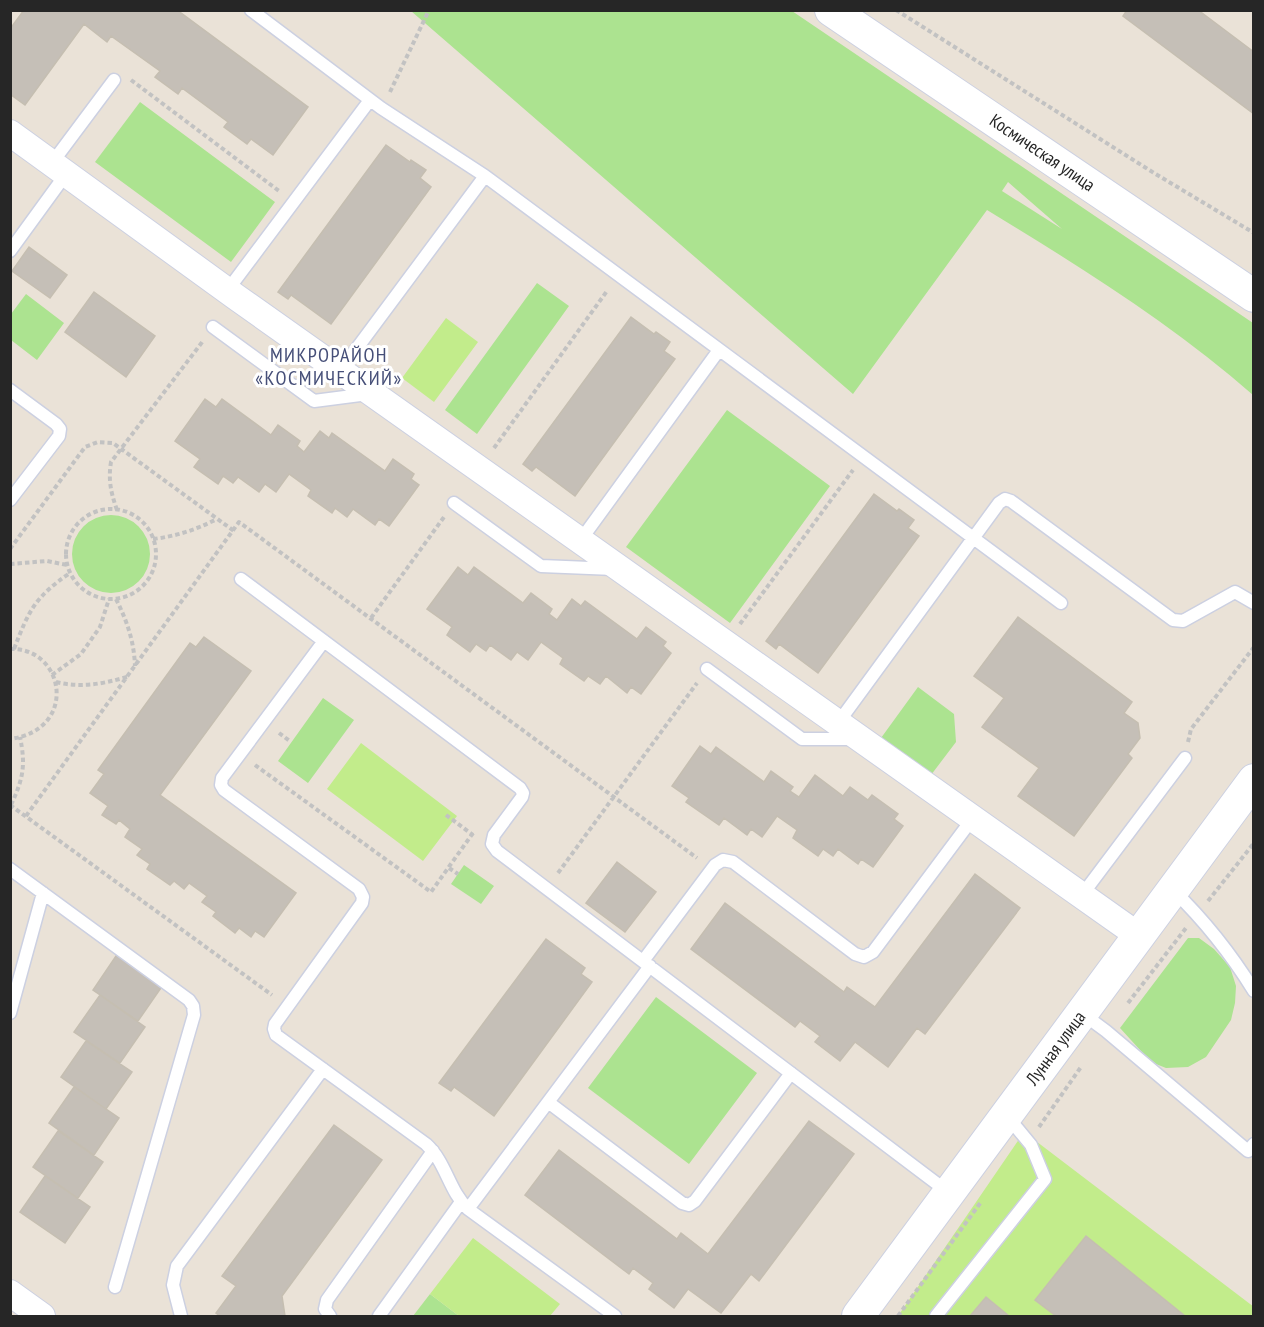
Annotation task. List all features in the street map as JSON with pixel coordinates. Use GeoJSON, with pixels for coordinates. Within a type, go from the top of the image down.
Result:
{"type":"FeatureCollection","features":[{"type":"Feature","properties":{"kind":"street","name":"Космическая улица"},"geometry":{"type":"LineString","coordinates":[[831,10],[1254,296]]}},
{"type":"Feature","properties":{"kind":"street"},"geometry":{"type":"LineString","coordinates":[[10,133],[227,291],[1139,936]]}},
{"type":"Feature","properties":{"kind":"street","name":"Лунная улица"},"geometry":{"type":"LineString","coordinates":[[858,1317],[1006,1115],[1094,1022],[1139,936],[1254,780]]}},
{"type":"Feature","properties":{"kind":"street"},"geometry":{"type":"LineString","coordinates":[[10,1293],[42,1317]]}},
{"type":"Feature","properties":{"kind":"lane"},"geometry":{"type":"LineString","coordinates":[[251,10],[381,108],[484,176],[1061,603]]}},
{"type":"Feature","properties":{"kind":"lane"},"geometry":{"type":"LineString","coordinates":[[10,251],[114,80]]}},
{"type":"Feature","properties":{"kind":"lane"},"geometry":{"type":"LineString","coordinates":[[227,291],[370,100]]}},
{"type":"Feature","properties":{"kind":"lane"},"geometry":{"type":"LineString","coordinates":[[340,371],[484,176]]}},
{"type":"Feature","properties":{"kind":"lane"},"geometry":{"type":"LineString","coordinates":[[213,327],[314,401],[372,394]]}},
{"type":"Feature","properties":{"kind":"lane"},"geometry":{"type":"LineString","coordinates":[[580,541],[719,350]]}},
{"type":"Feature","properties":{"kind":"lane"},"geometry":{"type":"LineString","coordinates":[[10,390],[60,429],[58,436],[10,500]]}},
{"type":"Feature","properties":{"kind":"lane"},"geometry":{"type":"LineString","coordinates":[[838,723],[999,503],[1005,499],[1011,501],[1173,620],[1183,621],[1234,592],[1254,603]]}},
{"type":"Feature","properties":{"kind":"lane"},"geometry":{"type":"LineString","coordinates":[[454,503],[541,566],[621,570]]}},
{"type":"Feature","properties":{"kind":"lane"},"geometry":{"type":"LineString","coordinates":[[241,579],[520,788],[523,793],[522,797],[494,835],[492,844],[496,850],[949,1193]]}},
{"type":"Feature","properties":{"kind":"lane"},"geometry":{"type":"LineString","coordinates":[[324,641],[222,778],[221,785],[359,889],[363,897],[362,903],[275,1024],[276,1035],[434,1151],[465,1205],[615,1317]]}},
{"type":"Feature","properties":{"kind":"lane"},"geometry":{"type":"LineString","coordinates":[[707,669],[802,739],[860,739]]}},
{"type":"Feature","properties":{"kind":"lane"},"geometry":{"type":"LineString","coordinates":[[1082,896],[1185,758]]}},
{"type":"Feature","properties":{"kind":"lane"},"geometry":{"type":"LineString","coordinates":[[379,1317],[548,1102],[712,869],[723,860],[732,862],[855,954],[864,957],[873,952],[973,818]]}},
{"type":"Feature","properties":{"kind":"lane"},"geometry":{"type":"LineString","coordinates":[[10,869],[189,1000],[193,1006],[194,1015],[115,1287]]}},
{"type":"Feature","properties":{"kind":"lane"},"geometry":{"type":"LineString","coordinates":[[1173,890],[1198,914],[1239,966],[1254,991]]}},
{"type":"Feature","properties":{"kind":"lane"},"geometry":{"type":"LineString","coordinates":[[10,1012],[43,893]]}},
{"type":"Feature","properties":{"kind":"lane"},"geometry":{"type":"LineString","coordinates":[[1094,1022],[1248,1151],[1254,1144]]}},
{"type":"Feature","properties":{"kind":"lane"},"geometry":{"type":"LineString","coordinates":[[181,1317],[173,1285],[177,1266],[323,1069]]}},
{"type":"Feature","properties":{"kind":"lane"},"geometry":{"type":"LineString","coordinates":[[548,1102],[682,1203],[688,1205],[695,1201],[791,1073]]}},
{"type":"Feature","properties":{"kind":"lane"},"geometry":{"type":"LineString","coordinates":[[936,1317],[1045,1179],[1031,1145],[1006,1115]]}},
{"type":"Feature","properties":{"kind":"lane"},"geometry":{"type":"LineString","coordinates":[[330,1317],[325,1309],[327,1300],[434,1151]]}},
{"type":"Feature","properties":{"kind":"path"},"geometry":{"type":"LineString","coordinates":[[381,108],[429,10]]}},
{"type":"Feature","properties":{"kind":"path"},"geometry":{"type":"LineString","coordinates":[[896,10],[1154,173],[1254,233]]}},
{"type":"Feature","properties":{"kind":"path"},"geometry":{"type":"LineString","coordinates":[[114,80],[119,75],[126,76],[293,202]]}},
{"type":"Feature","properties":{"kind":"path"},"geometry":{"type":"LineString","coordinates":[[117,510],[109,476],[111,462],[213,327]]}},
{"type":"Feature","properties":{"kind":"path"},"geometry":{"type":"LineString","coordinates":[[10,549],[85,447],[98,442],[113,443],[234,531]]}},
{"type":"Feature","properties":{"kind":"path"},"geometry":{"type":"LineString","coordinates":[[99,511],[127,512],[140,519],[153,539],[156,557],[153,571],[146,583],[135,592],[116,599],[95,596],[82,589],[73,579],[67,565],[67,545],[76,526],[87,516],[99,511]]}},
{"type":"Feature","properties":{"kind":"path"},"geometry":{"type":"LineString","coordinates":[[153,539],[175,537],[217,519]]}},
{"type":"Feature","properties":{"kind":"path"},"geometry":{"type":"LineString","coordinates":[[26,816],[239,522],[712,869]]}},
{"type":"Feature","properties":{"kind":"path"},"geometry":{"type":"LineString","coordinates":[[10,564],[47,561],[67,565]]}},
{"type":"Feature","properties":{"kind":"path"},"geometry":{"type":"LineString","coordinates":[[10,739],[36,732],[47,722],[54,710],[57,696],[56,682],[50,669],[28,651],[13,649],[28,613],[48,588],[70,573]]}},
{"type":"Feature","properties":{"kind":"path"},"geometry":{"type":"LineString","coordinates":[[52,675],[81,654],[100,627],[108,599]]}},
{"type":"Feature","properties":{"kind":"path"},"geometry":{"type":"LineString","coordinates":[[116,599],[126,618],[134,644],[135,666]]}},
{"type":"Feature","properties":{"kind":"path"},"geometry":{"type":"LineString","coordinates":[[1185,758],[1191,729],[1254,647]]}},
{"type":"Feature","properties":{"kind":"path"},"geometry":{"type":"LineString","coordinates":[[56,682],[71,686],[89,686],[128,676]]}},
{"type":"Feature","properties":{"kind":"path"},"geometry":{"type":"LineString","coordinates":[[20,737],[24,759],[21,782],[11,805],[287,1006]]}},
{"type":"Feature","properties":{"kind":"path"},"geometry":{"type":"LineString","coordinates":[[240,754],[431,892],[478,827]]}},
{"type":"Feature","properties":{"kind":"path"},"geometry":{"type":"LineString","coordinates":[[446,815],[473,835]]}},
{"type":"Feature","properties":{"kind":"path"},"geometry":{"type":"LineString","coordinates":[[1026,1140],[1037,1129],[1094,1022],[1198,914],[1254,843]]}},
{"type":"Feature","properties":{"kind":"path"},"geometry":{"type":"LineString","coordinates":[[449,868],[458,874]]}},
{"type":"Feature","properties":{"kind":"path"},"geometry":{"type":"LineString","coordinates":[[898,1317],[986,1196]]}},
{"type":"Feature","properties":{"kind":"green space"},"geometry":{"type":"Polygon","coordinates":[[[411,11],[792,11],[1253,323],[1253,395],[1157,320],[1090,274],[987,210],[853,394],[411,11]],[[1008,182],[1002,191],[1062,229],[1008,182]]]}},
{"type":"Feature","properties":{"kind":"green space"},"geometry":{"type":"Polygon","coordinates":[[[140,102],[275,202],[231,262],[95,162],[140,102]]]}},
{"type":"Feature","properties":{"kind":"green space"},"geometry":{"type":"Polygon","coordinates":[[[537,283],[569,306],[477,434],[445,410],[537,283]]]}},
{"type":"Feature","properties":{"kind":"green space"},"geometry":{"type":"Polygon","coordinates":[[[26,294],[64,323],[37,360],[11,340],[11,314],[26,294]]]}},
{"type":"Feature","properties":{"kind":"green space"},"geometry":{"type":"Polygon","coordinates":[[[446,318],[478,342],[434,402],[402,378],[446,318]]]}},
{"type":"Feature","properties":{"kind":"green space"},"geometry":{"type":"Polygon","coordinates":[[[727,410],[830,486],[730,623],[626,547],[727,410]]]}},
{"type":"Feature","properties":{"kind":"green space"},"geometry":{"type":"Polygon","coordinates":[[[111,515],[126,518],[143,532],[150,554],[147,569],[133,586],[111,593],[96,590],[79,576],[72,554],[75,539],[89,522],[111,515]]]}},
{"type":"Feature","properties":{"kind":"green space"},"geometry":{"type":"Polygon","coordinates":[[[918,687],[954,714],[956,742],[931,775],[881,738],[918,687]]]}},
{"type":"Feature","properties":{"kind":"green space"},"geometry":{"type":"Polygon","coordinates":[[[323,698],[354,720],[308,783],[278,761],[323,698]]]}},
{"type":"Feature","properties":{"kind":"green space"},"geometry":{"type":"Polygon","coordinates":[[[361,743],[457,816],[423,861],[327,789],[361,743]]]}},
{"type":"Feature","properties":{"kind":"green space"},"geometry":{"type":"Polygon","coordinates":[[[464,865],[494,886],[481,904],[451,884],[464,865]]]}},
{"type":"Feature","properties":{"kind":"green space"},"geometry":{"type":"Polygon","coordinates":[[[1188,938],[1199,938],[1214,949],[1230,967],[1236,986],[1235,1003],[1231,1020],[1206,1057],[1188,1067],[1166,1068],[1151,1062],[1120,1028],[1188,938]]]}},
{"type":"Feature","properties":{"kind":"green space"},"geometry":{"type":"Polygon","coordinates":[[[656,997],[757,1073],[689,1164],[588,1088],[656,997]]]}},
{"type":"Feature","properties":{"kind":"green space"},"geometry":{"type":"Polygon","coordinates":[[[1024,1132],[1254,1307],[1253,1316],[898,1316],[1024,1132]]]}},
{"type":"Feature","properties":{"kind":"green space"},"geometry":{"type":"Polygon","coordinates":[[[473,1238],[560,1304],[550,1316],[459,1316],[430,1294],[473,1238]]]}},
{"type":"Feature","properties":{"kind":"green space"},"geometry":{"type":"Polygon","coordinates":[[[430,1294],[459,1316],[413,1316],[430,1294]]]}},
{"type":"Feature","properties":{"kind":"building"},"geometry":{"type":"Polygon","coordinates":[[[24,10],[177,10],[308,107],[273,155],[251,139],[247,144],[224,127],[228,122],[182,88],[178,94],[155,77],[160,71],[111,36],[107,42],[84,24],[25,105],[10,94],[10,29],[24,10]]]}},
{"type":"Feature","properties":{"kind":"building"},"geometry":{"type":"Polygon","coordinates":[[[1127,10],[1198,10],[1254,52],[1254,114],[1123,16],[1127,10]]]}},
{"type":"Feature","properties":{"kind":"building"},"geometry":{"type":"Polygon","coordinates":[[[386,145],[426,170],[420,178],[431,187],[331,324],[291,295],[288,299],[278,292],[386,145]]]}},
{"type":"Feature","properties":{"kind":"building"},"geometry":{"type":"Polygon","coordinates":[[[29,247],[67,275],[50,298],[12,271],[29,247]]]}},
{"type":"Feature","properties":{"kind":"building"},"geometry":{"type":"Polygon","coordinates":[[[94,292],[155,336],[126,377],[65,332],[94,292]]]}},
{"type":"Feature","properties":{"kind":"building"},"geometry":{"type":"Polygon","coordinates":[[[631,317],[654,334],[656,332],[670,342],[664,351],[675,359],[575,496],[536,467],[532,471],[523,464],[631,317]]]}},
{"type":"Feature","properties":{"kind":"building"},"geometry":{"type":"Polygon","coordinates":[[[205,399],[216,407],[222,399],[271,435],[278,425],[300,441],[297,446],[304,452],[320,431],[329,438],[332,433],[385,471],[393,459],[414,474],[411,479],[419,485],[389,526],[379,519],[375,525],[353,509],[347,517],[335,508],[332,513],[308,496],[311,490],[289,474],[276,492],[265,484],[259,492],[238,477],[233,483],[223,476],[218,484],[194,467],[200,459],[175,441],[205,399]]]}},
{"type":"Feature","properties":{"kind":"building"},"geometry":{"type":"Polygon","coordinates":[[[874,494],[914,520],[908,528],[919,536],[818,673],[779,644],[776,649],[766,641],[874,494]]]}},
{"type":"Feature","properties":{"kind":"building"},"geometry":{"type":"Polygon","coordinates":[[[458,567],[468,575],[474,567],[523,603],[531,593],[552,609],[549,614],[557,620],[572,599],[581,606],[585,601],[637,639],[646,627],[666,642],[663,646],[671,653],[641,694],[631,687],[627,693],[606,676],[600,684],[588,676],[584,681],[560,664],[563,658],[541,642],[528,660],[517,652],[511,660],[490,645],[486,651],[476,644],[470,652],[447,635],[452,627],[427,609],[458,567]]]}},
{"type":"Feature","properties":{"kind":"building"},"geometry":{"type":"Polygon","coordinates":[[[1018,617],[1132,702],[1124,713],[1138,723],[1140,738],[1128,754],[1132,758],[1074,836],[1018,796],[1039,768],[982,727],[1004,698],[974,676],[1018,617]]]}},
{"type":"Feature","properties":{"kind":"building"},"geometry":{"type":"Polygon","coordinates":[[[204,637],[251,671],[160,795],[296,893],[264,937],[255,931],[251,937],[239,928],[235,933],[213,916],[216,912],[202,902],[207,896],[189,883],[184,889],[174,881],[170,885],[147,869],[150,864],[137,855],[142,849],[125,837],[130,829],[119,820],[116,824],[102,815],[108,806],[90,793],[104,774],[98,770],[190,643],[196,647],[204,637]]]}},
{"type":"Feature","properties":{"kind":"building"},"geometry":{"type":"Polygon","coordinates":[[[700,746],[711,754],[716,747],[764,782],[771,771],[793,787],[790,791],[799,797],[815,775],[843,796],[850,787],[868,800],[872,795],[898,814],[894,819],[903,826],[873,867],[861,859],[858,864],[838,849],[833,856],[823,849],[818,856],[793,838],[797,830],[777,816],[762,837],[751,829],[747,835],[724,818],[719,825],[686,802],[689,798],[672,786],[700,746]]]}},
{"type":"Feature","properties":{"kind":"building"},"geometry":{"type":"Polygon","coordinates":[[[617,862],[656,892],[625,932],[586,903],[617,862]]]}},
{"type":"Feature","properties":{"kind":"building"},"geometry":{"type":"Polygon","coordinates":[[[975,874],[1020,908],[925,1034],[917,1028],[888,1067],[855,1042],[840,1061],[815,1042],[820,1036],[800,1021],[795,1027],[691,949],[725,903],[844,992],[847,987],[875,1007],[975,874]]]}},
{"type":"Feature","properties":{"kind":"building"},"geometry":{"type":"Polygon","coordinates":[[[546,939],[585,968],[581,974],[592,982],[494,1116],[454,1087],[451,1091],[439,1083],[546,939]]]}},
{"type":"Feature","properties":{"kind":"building"},"geometry":{"type":"Polygon","coordinates":[[[118,953],[163,985],[138,1021],[93,990],[118,953]]]}},
{"type":"Feature","properties":{"kind":"building"},"geometry":{"type":"Polygon","coordinates":[[[100,995],[145,1027],[120,1063],[74,1032],[100,995]]]}},
{"type":"Feature","properties":{"kind":"building"},"geometry":{"type":"Polygon","coordinates":[[[86,1041],[132,1072],[106,1109],[61,1077],[86,1041]]]}},
{"type":"Feature","properties":{"kind":"building"},"geometry":{"type":"Polygon","coordinates":[[[74,1087],[119,1118],[94,1155],[49,1123],[74,1087]]]}},
{"type":"Feature","properties":{"kind":"building"},"geometry":{"type":"Polygon","coordinates":[[[809,1121],[854,1154],[759,1281],[751,1274],[721,1313],[688,1289],[674,1308],[649,1289],[653,1283],[633,1268],[629,1274],[525,1195],[559,1150],[677,1239],[681,1233],[708,1254],[809,1121]]]}},
{"type":"Feature","properties":{"kind":"building"},"geometry":{"type":"Polygon","coordinates":[[[334,1125],[382,1160],[282,1296],[285,1316],[220,1316],[216,1313],[236,1286],[222,1276],[334,1125]]]}},
{"type":"Feature","properties":{"kind":"building"},"geometry":{"type":"Polygon","coordinates":[[[58,1131],[103,1162],[78,1198],[33,1167],[58,1131]]]}},
{"type":"Feature","properties":{"kind":"building"},"geometry":{"type":"Polygon","coordinates":[[[45,1176],[90,1207],[65,1243],[20,1212],[45,1176]]]}},
{"type":"Feature","properties":{"kind":"building"},"geometry":{"type":"Polygon","coordinates":[[[1086,1236],[1185,1316],[1056,1316],[1035,1300],[1086,1236]]]}},
{"type":"Feature","properties":{"kind":"building"},"geometry":{"type":"Polygon","coordinates":[[[986,1297],[1009,1316],[970,1316],[986,1297]]]}},
{"type":"Feature","properties":{"kind":"district","name":"МИКРОРАЙОН «КОСМИЧЕСКИЙ»"},"geometry":{"type":"Point","coordinates":[329,366]}}]}
